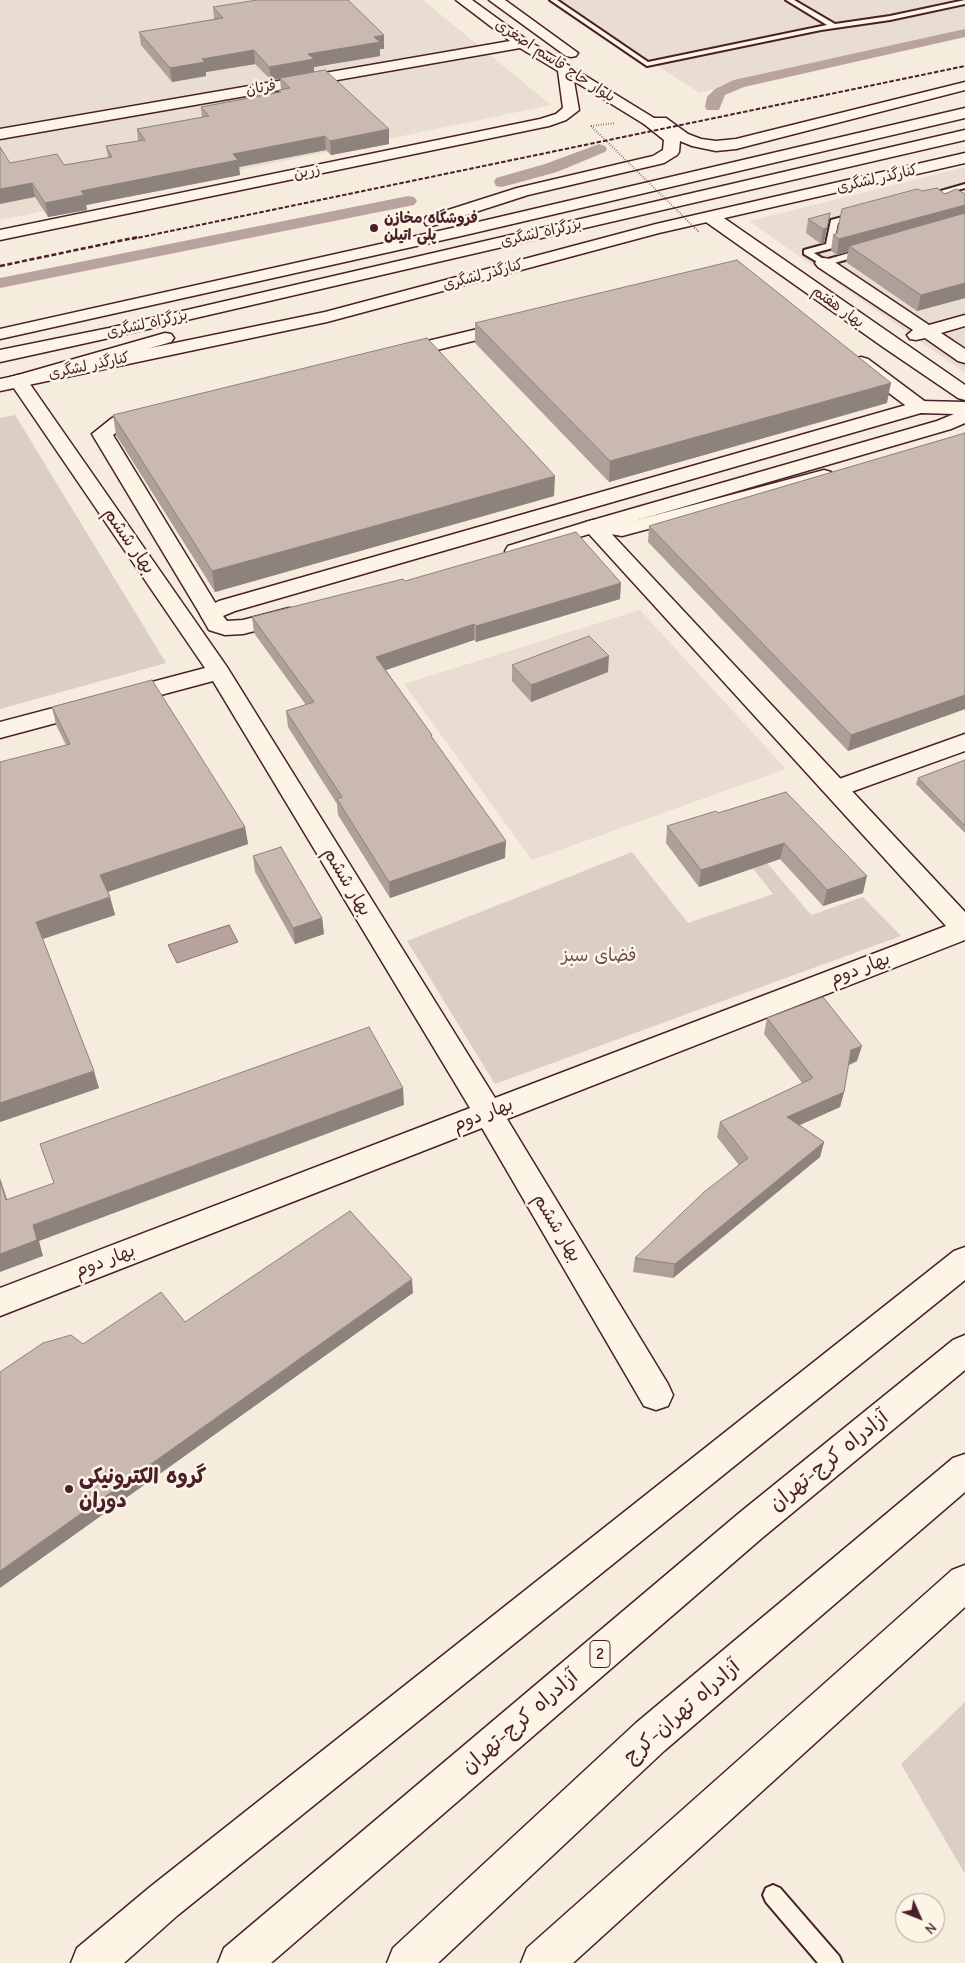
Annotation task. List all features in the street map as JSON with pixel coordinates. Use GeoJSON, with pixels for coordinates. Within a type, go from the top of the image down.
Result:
{"type":"FeatureCollection","features":[{"type":"Feature","properties":{"kind":"main road","name":"بلوار حاج قاسم اصغری"},"geometry":{"type":"LineString","coordinates":[[463,0],[522,43],[653,120]]}},
{"type":"Feature","properties":{"kind":"main road","name":"بلوار حاج قاسم اصغری"},"geometry":{"type":"LineString","coordinates":[[496,0],[583,61]]}},
{"type":"Feature","properties":{"kind":"main road","name":"فرنان"},"geometry":{"type":"LineString","coordinates":[[0,134],[522,43]]}},
{"type":"Feature","properties":{"kind":"main road"},"geometry":{"type":"LineString","coordinates":[[536,51],[562,47]]}},
{"type":"Feature","properties":{"kind":"main road","name":"زرین"},"geometry":{"type":"LineString","coordinates":[[0,235],[544,123],[562,117],[571,110],[572,102],[565,69]]}},
{"type":"Feature","properties":{"kind":"main road","name":"بلوار حاج قاسم اصغری"},"geometry":{"type":"LineString","coordinates":[[603,76],[653,120]]}},
{"type":"Feature","properties":{"kind":"main road"},"geometry":{"type":"LineString","coordinates":[[653,120],[696,143],[716,146],[965,86]]}},
{"type":"Feature","properties":{"kind":"main road","name":"بزرگراه لشگری"},"geometry":{"type":"LineString","coordinates":[[0,334],[480,227],[965,113]]}},
{"type":"Feature","properties":{"kind":"main road"},"geometry":{"type":"LineString","coordinates":[[181,293],[244,272],[399,232],[523,191],[658,160],[671,152],[672,139],[653,120]]}},
{"type":"Feature","properties":{"kind":"main road","name":"بزرگراه لشگری"},"geometry":{"type":"LineString","coordinates":[[0,356],[109,333],[965,134]]}},
{"type":"Feature","properties":{"kind":"main road","name":"کنارگذر لشگری"},"geometry":{"type":"LineString","coordinates":[[9,383],[327,317],[656,229],[712,218],[965,158]]}},
{"type":"Feature","properties":{"kind":"main road","name":"بهار هفتم"},"geometry":{"type":"LineString","coordinates":[[712,218],[888,343],[965,394]]}},
{"type":"Feature","properties":{"kind":"main road"},"geometry":{"type":"LineString","coordinates":[[9,383],[324,294],[446,255]]}},
{"type":"Feature","properties":{"kind":"main road"},"geometry":{"type":"LineString","coordinates":[[824,263],[965,357]]}},
{"type":"Feature","properties":{"kind":"main road"},"geometry":{"type":"LineString","coordinates":[[888,343],[965,320]]}},
{"type":"Feature","properties":{"kind":"main road"},"geometry":{"type":"LineString","coordinates":[[383,357],[527,322]]}},
{"type":"Feature","properties":{"kind":"main road"},"geometry":{"type":"LineString","coordinates":[[849,354],[920,407]]}},
{"type":"Feature","properties":{"kind":"main road","name":"بهار ششم"},"geometry":{"type":"LineString","coordinates":[[9,383],[219,672],[488,1113],[656,1395]]}},
{"type":"Feature","properties":{"kind":"main road"},"geometry":{"type":"LineString","coordinates":[[211,614],[227,606],[920,407],[965,408]]}},
{"type":"Feature","properties":{"kind":"main road"},"geometry":{"type":"LineString","coordinates":[[166,410],[119,422],[102,434],[217,626],[225,628],[243,627],[309,610]]}},
{"type":"Feature","properties":{"kind":"main road"},"geometry":{"type":"LineString","coordinates":[[500,556],[593,526],[944,425],[965,416]]}},
{"type":"Feature","properties":{"kind":"main road"},"geometry":{"type":"LineString","coordinates":[[593,526],[622,530],[965,437]]}},
{"type":"Feature","properties":{"kind":"main road"},"geometry":{"type":"LineString","coordinates":[[593,526],[838,789],[965,929]]}},
{"type":"Feature","properties":{"kind":"main road"},"geometry":{"type":"LineString","coordinates":[[0,730],[219,672]]}},
{"type":"Feature","properties":{"kind":"main road"},"geometry":{"type":"LineString","coordinates":[[838,789],[965,742]]}},
{"type":"Feature","properties":{"kind":"main road","name":"بهار دوم"},"geometry":{"type":"LineString","coordinates":[[0,1302],[965,929]]}},
{"type":"Feature","properties":{"kind":"main road"},"geometry":{"type":"LineString","coordinates":[[92,1963],[180,1888],[965,1261]]}},
{"type":"Feature","properties":{"kind":"main road","name":"آزادراه کرج-تهران"},"geometry":{"type":"LineString","coordinates":[[239,1963],[750,1526],[965,1350]]}},
{"type":"Feature","properties":{"kind":"main road","name":"آزادراه تهران-کرج"},"geometry":{"type":"LineString","coordinates":[[408,1963],[650,1737],[965,1470]]}},
{"type":"Feature","properties":{"kind":"main road"},"geometry":{"type":"LineString","coordinates":[[542,1963],[965,1583]]}},
{"type":"Feature","properties":{"kind":"lane"},"geometry":{"type":"LineString","coordinates":[[553,0],[647,64],[834,26],[890,18],[965,2]]}},
{"type":"Feature","properties":{"kind":"lane"},"geometry":{"type":"LineString","coordinates":[[788,0],[834,26]]}},
{"type":"Feature","properties":{"kind":"lane"},"geometry":{"type":"LineString","coordinates":[[911,201],[965,186]]}},
{"type":"Feature","properties":{"kind":"lane"},"geometry":{"type":"LineString","coordinates":[[863,214],[834,222],[830,246],[807,252],[824,263],[871,250]]}},
{"type":"Feature","properties":{"kind":"lane"},"geometry":{"type":"LineString","coordinates":[[773,1895],[832,1963]]}},
{"type":"Feature","properties":{"kind":"path"},"geometry":{"type":"LineString","coordinates":[[617,123],[591,126],[699,232]]}},
{"type":"Feature","properties":{"kind":"shaded area"},"geometry":{"type":"Polygon","coordinates":[[[0,0],[423,0],[551,105],[0,220],[0,0]]]}},
{"type":"Feature","properties":{"kind":"shaded area"},"geometry":{"type":"Polygon","coordinates":[[[554,0],[965,0],[965,30],[749,79],[700,93],[554,0]]]}},
{"type":"Feature","properties":{"kind":"shaded area"},"geometry":{"type":"Polygon","coordinates":[[[965,167],[965,373],[749,221],[938,174],[965,167]]]}},
{"type":"Feature","properties":{"kind":"shaded area"},"geometry":{"type":"Polygon","coordinates":[[[640,610],[786,769],[532,860],[404,684],[640,610]]]}},
{"type":"Feature","properties":{"kind":"shaded area"},"geometry":{"type":"Polygon","coordinates":[[[229,925],[238,942],[177,963],[168,945],[229,925]]]}},
{"type":"Feature","properties":{"kind":"green space"},"geometry":{"type":"Polygon","coordinates":[[[15,415],[166,663],[0,709],[0,418],[15,415]]]}},
{"type":"Feature","properties":{"kind":"green space","name":"فضای سبز"},"geometry":{"type":"Polygon","coordinates":[[[729,818],[811,915],[863,897],[901,936],[495,1084],[407,941],[632,852],[688,923],[773,894],[717,823],[729,818]]]}},
{"type":"Feature","properties":{"kind":"green space"},"geometry":{"type":"Polygon","coordinates":[[[965,1702],[965,1874],[901,1764],[965,1702]]]}},
{"type":"Feature","properties":{"kind":"building"},"geometry":{"type":"Polygon","coordinates":[[[257,0],[348,0],[384,35],[374,37],[380,42],[308,54],[314,59],[269,67],[254,50],[202,59],[205,62],[170,68],[139,32],[223,18],[213,7],[257,0]]]}},
{"type":"Feature","properties":{"kind":"building"},"geometry":{"type":"Polygon","coordinates":[[[325,70],[389,129],[330,141],[325,136],[233,154],[238,160],[81,191],[84,195],[45,203],[32,183],[0,189],[0,147],[10,163],[57,154],[64,165],[112,157],[106,146],[145,140],[137,129],[209,116],[201,107],[281,92],[279,90],[290,88],[280,78],[325,70]]]}},
{"type":"Feature","properties":{"kind":"building"},"geometry":{"type":"Polygon","coordinates":[[[937,188],[945,194],[956,189],[965,194],[965,205],[839,239],[833,235],[837,233],[842,209],[917,189],[922,191],[937,188]]]}},
{"type":"Feature","properties":{"kind":"building"},"geometry":{"type":"Polygon","coordinates":[[[830,213],[827,228],[823,229],[808,219],[830,213]]]}},
{"type":"Feature","properties":{"kind":"building"},"geometry":{"type":"Polygon","coordinates":[[[965,213],[965,283],[921,295],[849,246],[965,213]]]}},
{"type":"Feature","properties":{"kind":"building"},"geometry":{"type":"Polygon","coordinates":[[[737,260],[891,383],[610,461],[475,323],[737,260]]]}},
{"type":"Feature","properties":{"kind":"building"},"geometry":{"type":"Polygon","coordinates":[[[427,338],[555,476],[212,571],[113,415],[427,338]]]}},
{"type":"Feature","properties":{"kind":"building"},"geometry":{"type":"Polygon","coordinates":[[[965,433],[965,695],[851,735],[649,526],[965,433]]]}},
{"type":"Feature","properties":{"kind":"building"},"geometry":{"type":"Polygon","coordinates":[[[576,532],[621,583],[476,626],[474,624],[376,657],[506,841],[389,882],[337,799],[342,797],[286,711],[314,702],[252,617],[403,579],[405,581],[576,532]]]}},
{"type":"Feature","properties":{"kind":"building"},"geometry":{"type":"Polygon","coordinates":[[[589,636],[609,656],[531,685],[512,665],[589,636]]]}},
{"type":"Feature","properties":{"kind":"building"},"geometry":{"type":"Polygon","coordinates":[[[152,680],[245,827],[100,875],[110,897],[36,922],[94,1071],[0,1103],[0,762],[70,744],[52,707],[152,680]]]}},
{"type":"Feature","properties":{"kind":"building"},"geometry":{"type":"Polygon","coordinates":[[[965,760],[965,826],[918,778],[965,760]]]}},
{"type":"Feature","properties":{"kind":"building"},"geometry":{"type":"Polygon","coordinates":[[[786,792],[867,876],[827,890],[784,843],[701,870],[667,826],[716,811],[718,813],[786,792]]]}},
{"type":"Feature","properties":{"kind":"building"},"geometry":{"type":"Polygon","coordinates":[[[281,847],[322,918],[293,928],[253,856],[281,847]]]}},
{"type":"Feature","properties":{"kind":"building"},"geometry":{"type":"Polygon","coordinates":[[[823,997],[862,1046],[851,1050],[844,1092],[787,1117],[824,1142],[675,1264],[635,1258],[704,1192],[748,1158],[720,1122],[813,1078],[767,1018],[823,997]]]}},
{"type":"Feature","properties":{"kind":"building"},"geometry":{"type":"Polygon","coordinates":[[[369,1027],[403,1088],[33,1225],[37,1240],[0,1254],[0,1181],[6,1200],[54,1183],[40,1144],[369,1027]]]}},
{"type":"Feature","properties":{"kind":"building","name":"گروه الکترونیکی دوران"},"geometry":{"type":"Polygon","coordinates":[[[350,1211],[412,1279],[0,1571],[0,1372],[43,1343],[71,1335],[83,1344],[161,1292],[185,1322],[350,1211]]]}},
{"type":"Feature","properties":{"kind":"waterway"},"geometry":{"type":"LineString","coordinates":[[713,107],[715,97],[720,92],[739,83],[965,33]]}},
{"type":"Feature","properties":{"kind":"waterway"},"geometry":{"type":"LineString","coordinates":[[502,182],[551,168],[599,149]]}},
{"type":"Feature","properties":{"kind":"waterway"},"geometry":{"type":"LineString","coordinates":[[382,206],[408,201]]}},
{"type":"Feature","properties":{"kind":"waterway"},"geometry":{"type":"LineString","coordinates":[[306,221],[376,207]]}},
{"type":"Feature","properties":{"kind":"waterway"},"geometry":{"type":"LineString","coordinates":[[179,247],[300,222]]}},
{"type":"Feature","properties":{"kind":"waterway"},"geometry":{"type":"LineString","coordinates":[[131,257],[172,249]]}},
{"type":"Feature","properties":{"kind":"waterway"},"geometry":{"type":"LineString","coordinates":[[27,278],[124,258]]}},
{"type":"Feature","properties":{"kind":"waterway"},"geometry":{"type":"LineString","coordinates":[[0,283],[20,279]]}},
{"type":"Feature","properties":{"kind":"railway"},"geometry":{"type":"LineString","coordinates":[[132,239],[965,66]]}},
{"type":"Feature","properties":{"kind":"railway"},"geometry":{"type":"LineString","coordinates":[[0,266],[138,237]]}},
{"type":"Feature","properties":{"kind":"place","name":"فروشگاه مخازن پلی اتیلن"},"geometry":{"type":"Point","coordinates":[374,228]}},
{"type":"Feature","properties":{"kind":"place","name":"گروه الکترونیکی دوران"},"geometry":{"type":"Point","coordinates":[69,1489]}}]}
